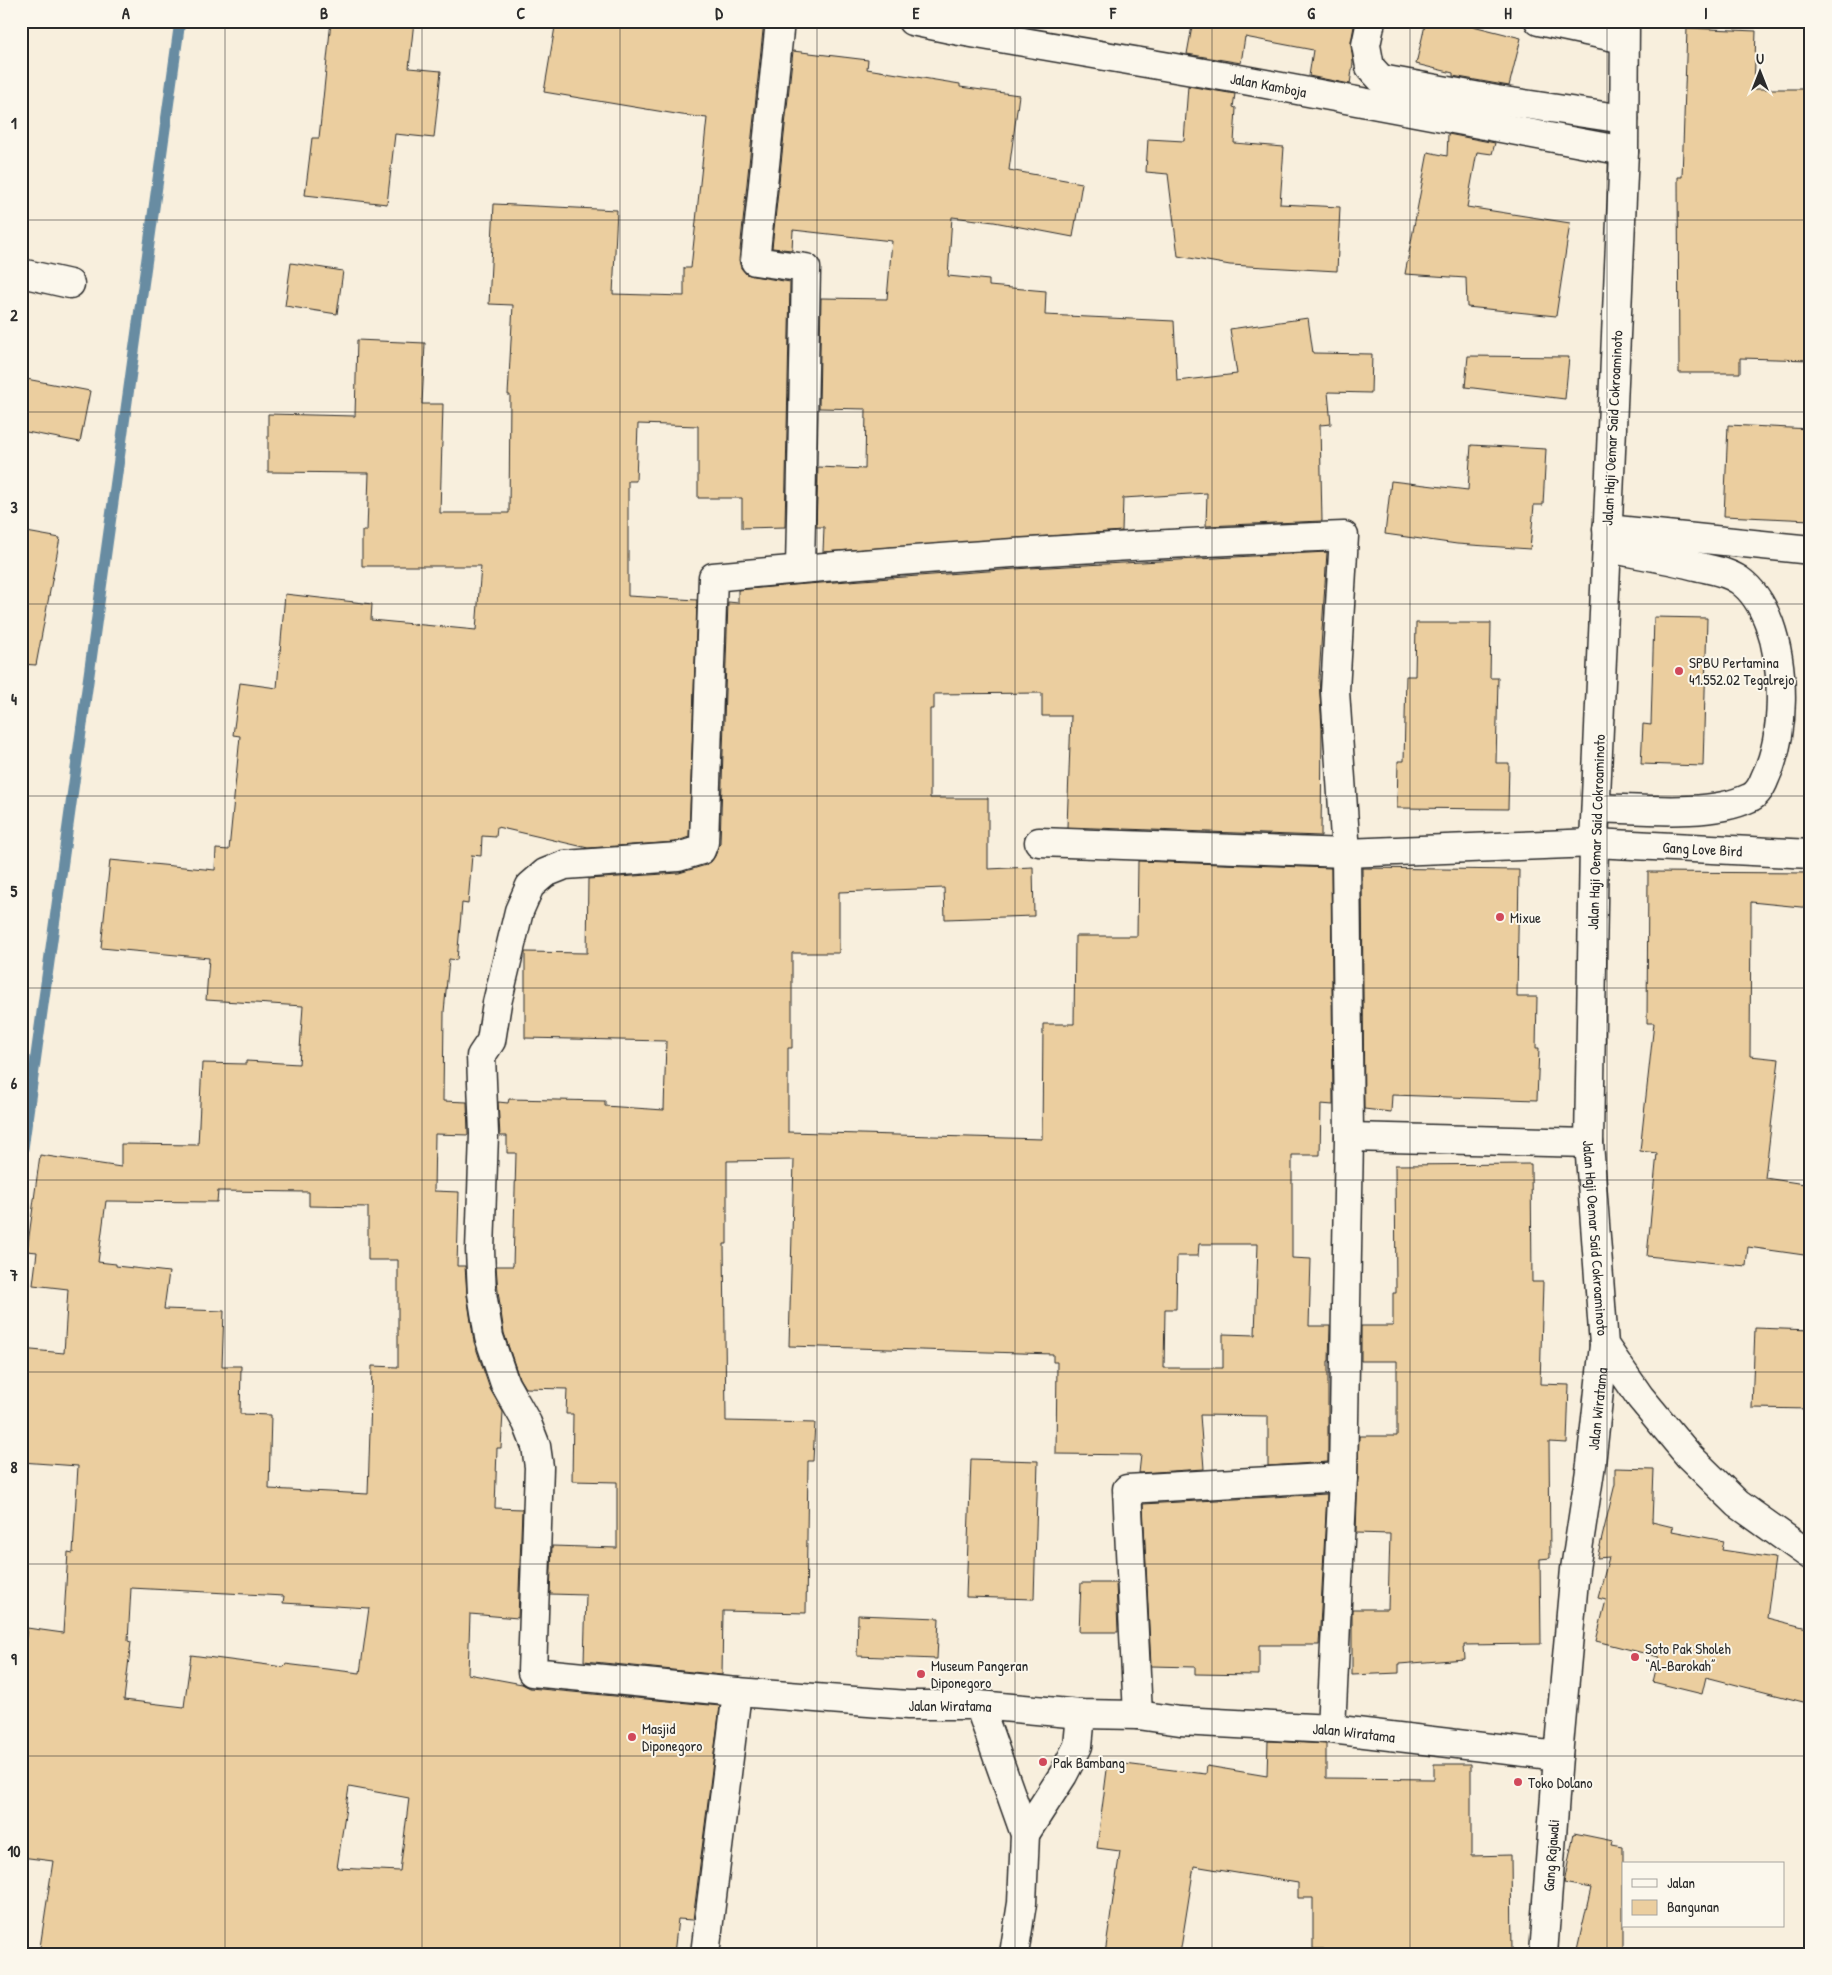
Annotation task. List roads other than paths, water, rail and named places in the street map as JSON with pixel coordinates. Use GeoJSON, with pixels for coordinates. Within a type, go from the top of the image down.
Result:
{"type":"FeatureCollection","features":[{"type":"Feature","properties":{"kind":"street"},"geometry":{"type":"LineString","coordinates":[[780,21],[755,261],[806,268],[800,569],[1146,544],[1344,536],[1335,691],[1346,853],[1349,1137],[1343,1477],[1331,1730]]}},
{"type":"Feature","properties":{"kind":"street","name":"Jalan Kamboja"},"geometry":{"type":"LineString","coordinates":[[912,21],[1239,79],[1624,151]]}},
{"type":"Feature","properties":{"kind":"street"},"geometry":{"type":"LineString","coordinates":[[1371,21],[1366,45],[1370,67],[1381,79],[1497,100],[1624,119]]}},
{"type":"Feature","properties":{"kind":"street"},"geometry":{"type":"LineString","coordinates":[[1539,21],[1624,30]]}},
{"type":"Feature","properties":{"kind":"street","name":"Jalan Haji Oemar Said Cokroaminoto"},"geometry":{"type":"LineString","coordinates":[[1624,30],[1624,151],[1594,843],[1589,1143],[1604,1345],[1640,1397],[1689,1456],[1738,1504],[1811,1556]]}},
{"type":"Feature","properties":{"kind":"street"},"geometry":{"type":"LineString","coordinates":[[21,273],[70,284]]}},
{"type":"Feature","properties":{"kind":"street"},"geometry":{"type":"LineString","coordinates":[[1607,538],[1811,550]]}},
{"type":"Feature","properties":{"kind":"street"},"geometry":{"type":"LineString","coordinates":[[1596,808],[1705,810],[1730,806],[1751,798],[1760,788],[1770,768],[1777,742],[1781,701],[1777,654],[1769,622],[1752,592],[1740,580],[1726,573],[1677,561],[1607,538]]}},
{"type":"Feature","properties":{"kind":"street","name":"Jalan Wiratama"},"geometry":{"type":"LineString","coordinates":[[800,569],[713,577],[704,842],[701,850],[678,857],[565,865],[545,873],[530,886],[519,911],[497,1003],[491,1041],[481,1056],[484,1134],[480,1250],[482,1293],[489,1337],[505,1384],[527,1423],[536,1446],[539,1467],[532,1672],[737,1692],[908,1705],[979,1705],[1081,1714],[1138,1714],[1180,1721],[1331,1730],[1558,1756],[1575,1569],[1591,1464],[1604,1345]]}},
{"type":"Feature","properties":{"kind":"street","name":"Gang Love Bird"},"geometry":{"type":"LineString","coordinates":[[1039,842],[1346,853],[1594,843],[1811,854]]}},
{"type":"Feature","properties":{"kind":"street"},"geometry":{"type":"LineString","coordinates":[[1349,1137],[1589,1143]]}},
{"type":"Feature","properties":{"kind":"street"},"geometry":{"type":"LineString","coordinates":[[1138,1714],[1126,1489],[1343,1477]]}},
{"type":"Feature","properties":{"kind":"street"},"geometry":{"type":"LineString","coordinates":[[705,1954],[737,1692]]}},
{"type":"Feature","properties":{"kind":"street"},"geometry":{"type":"LineString","coordinates":[[979,1705],[1025,1834],[1022,1903],[1014,1954]]}},
{"type":"Feature","properties":{"kind":"street"},"geometry":{"type":"LineString","coordinates":[[1025,1834],[1063,1775],[1078,1746],[1081,1714]]}},
{"type":"Feature","properties":{"kind":"street","name":"Gang Rajawali"},"geometry":{"type":"LineString","coordinates":[[1543,1954],[1558,1756]]}},
{"type":"Feature","properties":{"kind":"waterway"},"geometry":{"type":"LineString","coordinates":[[21,1163],[180,21]]}},
{"type":"Feature","properties":{"kind":"place","name":"SPBU Pertamina 41.552.02 Tegalrejo"},"geometry":{"type":"Point","coordinates":[1679,671]}},
{"type":"Feature","properties":{"kind":"place","name":"Mixue"},"geometry":{"type":"Point","coordinates":[1500,917]}},
{"type":"Feature","properties":{"kind":"place","name":"Soto Pak Sholeh “Al-Barokah”"},"geometry":{"type":"Point","coordinates":[1635,1657]}},
{"type":"Feature","properties":{"kind":"place","name":"Museum Pangeran Diponegoro"},"geometry":{"type":"Point","coordinates":[921,1674]}},
{"type":"Feature","properties":{"kind":"place","name":"Masjid Diponegoro"},"geometry":{"type":"Point","coordinates":[632,1737]}},
{"type":"Feature","properties":{"kind":"place","name":"Pak Bambang"},"geometry":{"type":"Point","coordinates":[1043,1762]}},
{"type":"Feature","properties":{"kind":"place","name":"Toko Dolano"},"geometry":{"type":"Point","coordinates":[1518,1782]}}]}
